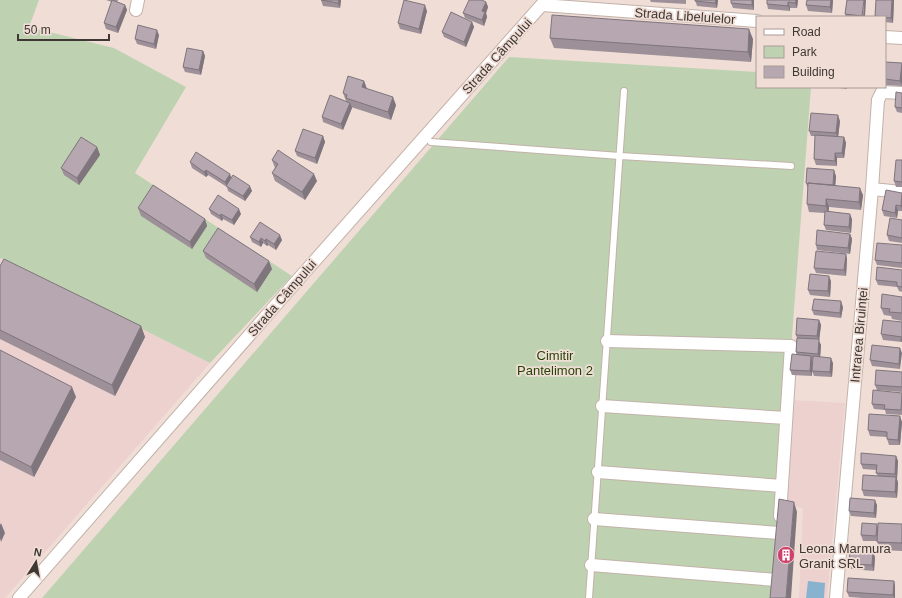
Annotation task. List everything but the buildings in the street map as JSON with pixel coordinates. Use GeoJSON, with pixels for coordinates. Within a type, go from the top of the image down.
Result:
{"type":"FeatureCollection","features":[{"type":"Feature","properties":{"kind":"street","name":"Strada Libelulelor"},"geometry":{"type":"LineString","coordinates":[[544,2],[756,21]]}},
{"type":"Feature","properties":{"kind":"street","name":"Strada Câmpului"},"geometry":{"type":"LineString","coordinates":[[19,598],[544,2]]}},
{"type":"Feature","properties":{"kind":"street"},"geometry":{"type":"LineString","coordinates":[[886,37],[902,38]]}},
{"type":"Feature","properties":{"kind":"street","name":"Intrarea Biruinței"},"geometry":{"type":"LineString","coordinates":[[836,598],[872,189],[878,100],[882,92],[902,93]]}},
{"type":"Feature","properties":{"kind":"street"},"geometry":{"type":"LineString","coordinates":[[872,189],[902,192]]}},
{"type":"Feature","properties":{"kind":"street"},"geometry":{"type":"LineString","coordinates":[[594,518],[779,537],[791,346],[607,341]]}},
{"type":"Feature","properties":{"kind":"street"},"geometry":{"type":"LineString","coordinates":[[602,406],[786,418]]}},
{"type":"Feature","properties":{"kind":"street"},"geometry":{"type":"LineString","coordinates":[[598,472],[782,486]]}},
{"type":"Feature","properties":{"kind":"street"},"geometry":{"type":"LineString","coordinates":[[591,565],[776,581]]}},
{"type":"Feature","properties":{"kind":"lane"},"geometry":{"type":"LineString","coordinates":[[589,598],[624,92]]}},
{"type":"Feature","properties":{"kind":"lane"},"geometry":{"type":"LineString","coordinates":[[431,142],[620,156],[791,166]]}},
{"type":"Feature","properties":{"kind":"shaded area"},"geometry":{"type":"Polygon","coordinates":[[[0,258],[210,363],[5,598],[0,598],[0,258]]]}},
{"type":"Feature","properties":{"kind":"shaded area"},"geometry":{"type":"Polygon","coordinates":[[[792,400],[845,403],[827,598],[799,598],[803,508],[784,504],[792,400]]]}},
{"type":"Feature","properties":{"kind":"green space"},"geometry":{"type":"Polygon","coordinates":[[[0,0],[39,0],[29,27],[114,48],[186,87],[135,173],[292,276],[210,363],[0,258],[0,0]]]}},
{"type":"Feature","properties":{"kind":"green space","name":"Cimitir Pantelimon 2"},"geometry":{"type":"Polygon","coordinates":[[[509,57],[756,72],[756,88],[811,88],[772,598],[42,598],[509,57]]]}},
{"type":"Feature","properties":{"kind":"water"},"geometry":{"type":"Polygon","coordinates":[[[808,581],[825,583],[824,598],[806,598],[808,581]]]}},
{"type":"Feature","properties":{"kind":"place","name":"Leona Marmura Granit SRL"},"geometry":{"type":"Point","coordinates":[786,555]}}]}
